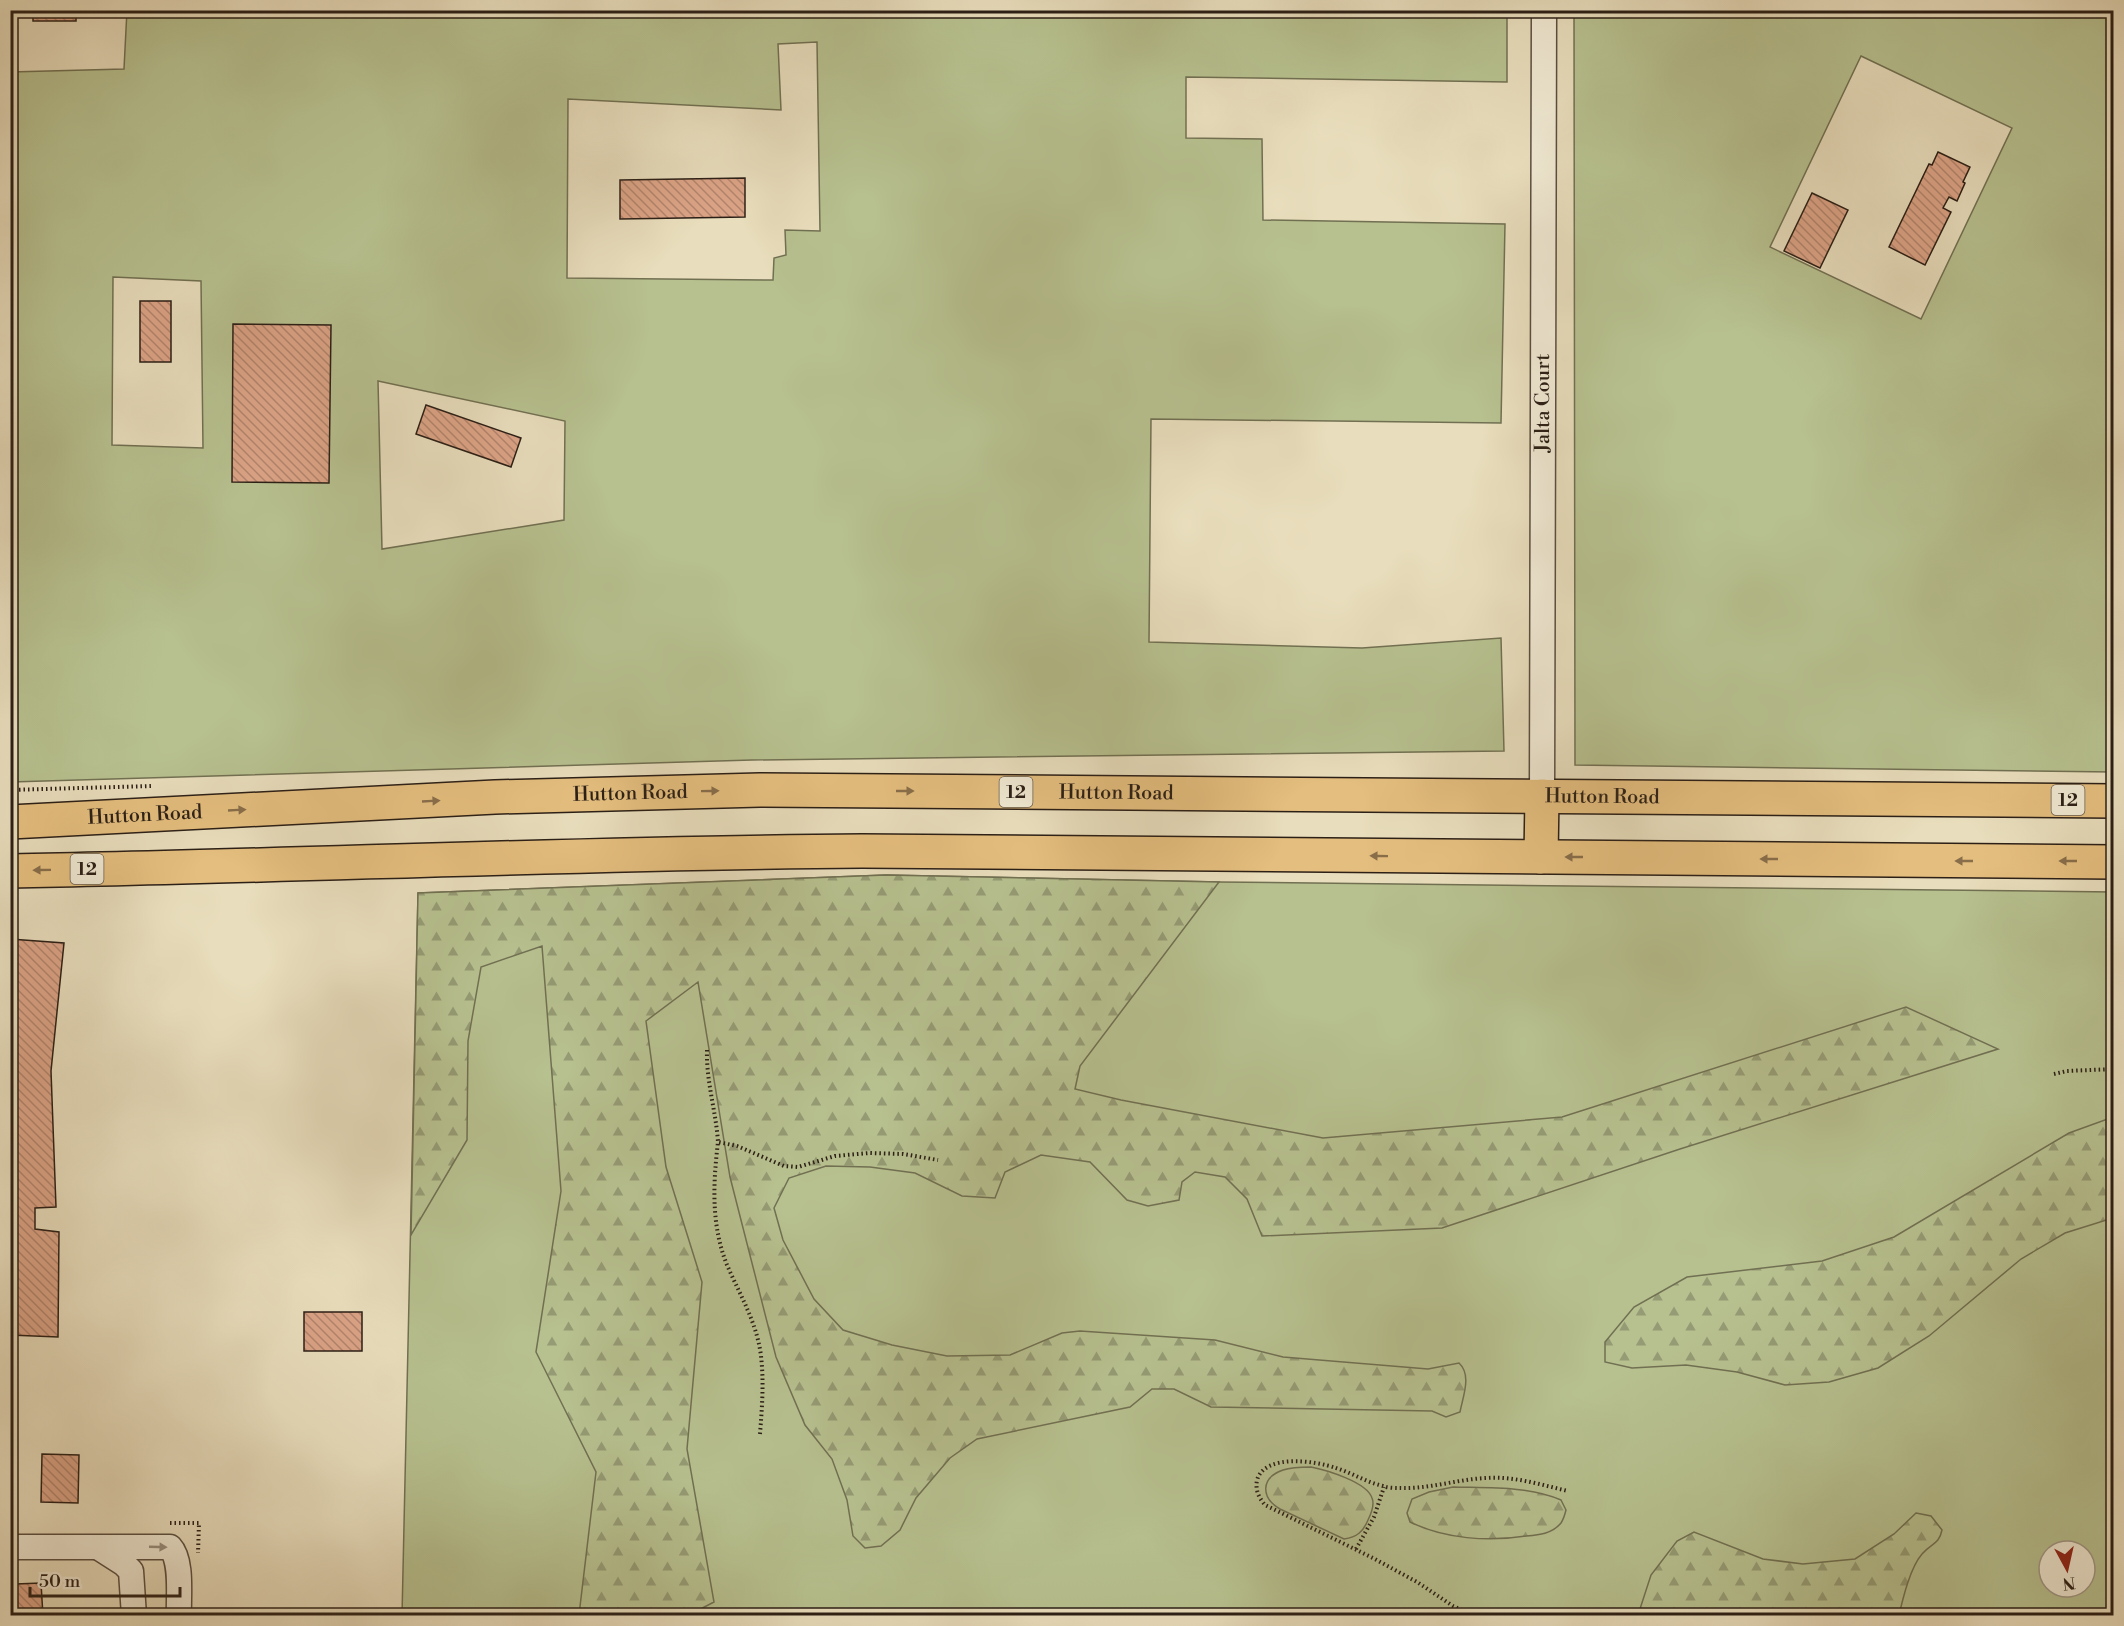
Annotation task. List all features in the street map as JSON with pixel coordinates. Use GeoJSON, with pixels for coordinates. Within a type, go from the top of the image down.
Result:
{"type":"FeatureCollection","features":[{"type":"Feature","properties":{"kind":"main road","name":"Hutton Road"},"geometry":{"type":"LineString","coordinates":[[10,822],[495,797],[760,790],[2114,801]]}},
{"type":"Feature","properties":{"kind":"main road"},"geometry":{"type":"LineString","coordinates":[[1541,857],[1542,796]]}},
{"type":"Feature","properties":{"kind":"main road","name":"12"},"geometry":{"type":"LineString","coordinates":[[10,871],[706,852],[1076,852],[2114,862]]}},
{"type":"Feature","properties":{"kind":"street","name":"Jalta Court"},"geometry":{"type":"LineString","coordinates":[[1542,796],[1544,10]]}},
{"type":"Feature","properties":{"kind":"street"},"geometry":{"type":"LineString","coordinates":[[10,1547],[170,1547],[178,1562],[179,1616]]}},
{"type":"Feature","properties":{"kind":"street"},"geometry":{"type":"LineString","coordinates":[[99,1548],[131,1571],[134,1616]]}},
{"type":"Feature","properties":{"kind":"path"},"geometry":{"type":"LineString","coordinates":[[707,1050],[706,1071],[714,1105],[718,1142],[714,1176],[714,1207],[718,1233],[727,1264],[750,1313],[761,1355],[760,1434]]}},
{"type":"Feature","properties":{"kind":"path"},"geometry":{"type":"LineString","coordinates":[[2054,1074],[2067,1071],[2114,1069]]}},
{"type":"Feature","properties":{"kind":"path"},"geometry":{"type":"LineString","coordinates":[[718,1142],[737,1146],[784,1166],[798,1167],[835,1156],[869,1153],[903,1154],[938,1160]]}},
{"type":"Feature","properties":{"kind":"path"},"geometry":{"type":"LineString","coordinates":[[1474,1616],[1356,1549],[1265,1505],[1259,1499],[1257,1490],[1257,1480],[1262,1471],[1273,1464],[1288,1461],[1314,1462],[1384,1487],[1403,1488],[1490,1478],[1529,1482],[1568,1491]]}},
{"type":"Feature","properties":{"kind":"path"},"geometry":{"type":"LineString","coordinates":[[1356,1549],[1374,1517],[1384,1487]]}},
{"type":"Feature","properties":{"kind":"green space"},"geometry":{"type":"Polygon","coordinates":[[[127,10],[1507,11],[1507,82],[1186,77],[1186,138],[1262,139],[1263,220],[1505,224],[1501,423],[1151,419],[1149,642],[1362,648],[1501,638],[1504,751],[752,760],[11,782],[10,72],[124,69],[127,10]],[[817,42],[778,44],[781,110],[568,99],[567,278],[773,280],[774,258],[786,255],[785,230],[820,231],[817,42]],[[113,277],[112,445],[203,448],[201,281],[113,277]],[[378,381],[382,549],[564,520],[565,421],[378,381]]]}},
{"type":"Feature","properties":{"kind":"green space"},"geometry":{"type":"Polygon","coordinates":[[[1574,11],[2113,11],[2113,772],[1575,765],[1574,11]],[[1861,56],[1770,247],[1921,319],[2012,128],[1861,56]]]}},
{"type":"Feature","properties":{"kind":"green space"},"geometry":{"type":"Polygon","coordinates":[[[886,875],[1219,882],[2113,892],[2113,1615],[402,1616],[418,893],[886,875]]]}},
{"type":"Feature","properties":{"kind":"green space"},"geometry":{"type":"Polygon","coordinates":[[[886,875],[1219,882],[1080,1066],[1075,1089],[1121,1100],[1323,1138],[1562,1117],[1906,1007],[1998,1049],[1680,1149],[1442,1228],[1262,1236],[1247,1199],[1225,1177],[1195,1172],[1182,1182],[1179,1200],[1148,1206],[1127,1200],[1090,1162],[1041,1155],[1005,1172],[995,1198],[962,1196],[915,1173],[870,1167],[826,1166],[789,1178],[774,1208],[783,1240],[814,1299],[843,1330],[892,1345],[947,1356],[1010,1355],[1062,1333],[1080,1331],[1215,1340],[1283,1357],[1428,1369],[1459,1363],[1465,1373],[1466,1380],[1460,1412],[1446,1417],[1432,1411],[1211,1407],[1174,1389],[1152,1389],[1130,1407],[977,1439],[950,1458],[916,1498],[900,1530],[881,1546],[865,1548],[853,1536],[847,1500],[832,1459],[805,1425],[776,1357],[730,1177],[698,982],[646,1021],[666,1167],[702,1282],[687,1449],[714,1602],[689,1615],[579,1615],[596,1472],[536,1352],[561,1191],[542,946],[481,967],[468,1041],[467,1140],[411,1235],[418,893],[886,875]]]}},
{"type":"Feature","properties":{"kind":"green space"},"geometry":{"type":"Polygon","coordinates":[[[2113,1117],[2113,1218],[2065,1233],[2021,1259],[1929,1336],[1878,1368],[1829,1382],[1785,1385],[1737,1372],[1686,1365],[1632,1368],[1605,1362],[1605,1342],[1634,1307],[1687,1277],[1822,1261],[1894,1237],[2069,1133],[2113,1117]]]}},
{"type":"Feature","properties":{"kind":"green space"},"geometry":{"type":"Polygon","coordinates":[[[1311,1467],[1345,1478],[1369,1492],[1373,1501],[1372,1509],[1362,1531],[1353,1537],[1344,1539],[1280,1509],[1269,1499],[1267,1483],[1275,1474],[1290,1468],[1311,1467]]]}},
{"type":"Feature","properties":{"kind":"green space"},"geometry":{"type":"Polygon","coordinates":[[[1453,1487],[1535,1492],[1561,1500],[1566,1510],[1561,1523],[1553,1530],[1512,1538],[1467,1538],[1423,1528],[1410,1522],[1407,1513],[1412,1499],[1429,1492],[1453,1487]]]}},
{"type":"Feature","properties":{"kind":"green space"},"geometry":{"type":"Polygon","coordinates":[[[1916,1513],[1931,1516],[1942,1530],[1939,1539],[1925,1550],[1914,1567],[1907,1583],[1899,1615],[1638,1615],[1651,1575],[1677,1541],[1694,1532],[1763,1559],[1803,1564],[1855,1559],[1894,1534],[1916,1513]]]}},
{"type":"Feature","properties":{"kind":"building"},"geometry":{"type":"Polygon","coordinates":[[[33,10],[76,10],[76,21],[33,21],[33,10]]]}},
{"type":"Feature","properties":{"kind":"building"},"geometry":{"type":"Polygon","coordinates":[[[1938,152],[1970,167],[1957,201],[1949,197],[1943,208],[1951,212],[1925,265],[1889,247],[1929,164],[1932,165],[1938,152]]]}},
{"type":"Feature","properties":{"kind":"building"},"geometry":{"type":"Polygon","coordinates":[[[745,178],[745,217],[620,219],[620,180],[745,178]]]}},
{"type":"Feature","properties":{"kind":"building"},"geometry":{"type":"Polygon","coordinates":[[[1812,193],[1848,210],[1820,268],[1784,251],[1812,193]]]}},
{"type":"Feature","properties":{"kind":"building"},"geometry":{"type":"Polygon","coordinates":[[[140,301],[171,301],[171,362],[140,362],[140,301]]]}},
{"type":"Feature","properties":{"kind":"building"},"geometry":{"type":"Polygon","coordinates":[[[233,324],[331,325],[329,483],[232,482],[233,324]]]}},
{"type":"Feature","properties":{"kind":"building"},"geometry":{"type":"Polygon","coordinates":[[[426,405],[521,438],[511,467],[416,434],[426,405]]]}},
{"type":"Feature","properties":{"kind":"building"},"geometry":{"type":"Polygon","coordinates":[[[10,939],[64,943],[51,1071],[56,1207],[35,1208],[35,1229],[59,1232],[58,1337],[10,1335],[10,939]]]}},
{"type":"Feature","properties":{"kind":"building"},"geometry":{"type":"Polygon","coordinates":[[[304,1312],[362,1312],[362,1351],[304,1351],[304,1312]]]}},
{"type":"Feature","properties":{"kind":"building"},"geometry":{"type":"Polygon","coordinates":[[[42,1454],[79,1455],[78,1503],[41,1502],[42,1454]]]}},
{"type":"Feature","properties":{"kind":"building"},"geometry":{"type":"Polygon","coordinates":[[[10,1458],[16,1458],[16,1499],[10,1499],[10,1458]]]}},
{"type":"Feature","properties":{"kind":"building"},"geometry":{"type":"Polygon","coordinates":[[[41,1583],[43,1616],[18,1616],[16,1584],[41,1583]]]}}]}
